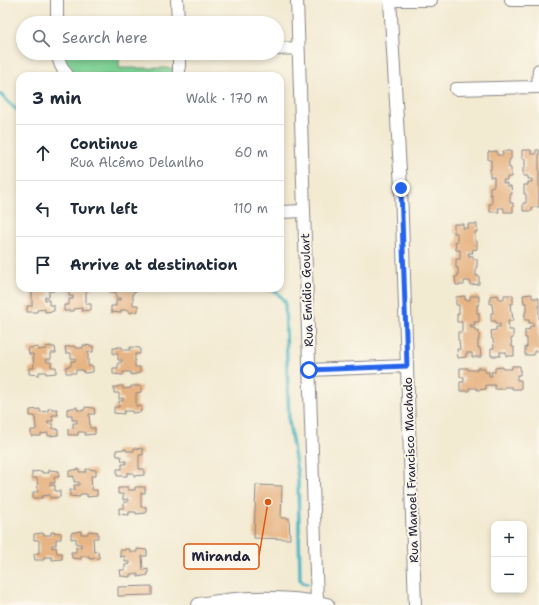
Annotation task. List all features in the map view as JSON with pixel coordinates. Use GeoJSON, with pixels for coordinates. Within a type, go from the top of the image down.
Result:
{"type":"FeatureCollection","features":[{"type":"Feature","properties":{"kind":"street"},"geometry":{"type":"LineString","coordinates":[[57,0],[57,16]]}},
{"type":"Feature","properties":{"kind":"street"},"geometry":{"type":"LineString","coordinates":[[177,0],[178,16]]}},
{"type":"Feature","properties":{"kind":"street","name":"Rua Emídio Goulart"},"geometry":{"type":"LineString","coordinates":[[297,0],[309,370],[322,604]]}},
{"type":"Feature","properties":{"kind":"street"},"geometry":{"type":"LineString","coordinates":[[390,0],[431,0]]}},
{"type":"Feature","properties":{"kind":"street","name":"Rua Manoel Francisco Machado"},"geometry":{"type":"LineString","coordinates":[[390,0],[401,188],[415,605]]}},
{"type":"Feature","properties":{"kind":"street"},"geometry":{"type":"LineString","coordinates":[[511,0],[539,0]]}},
{"type":"Feature","properties":{"kind":"street"},"geometry":{"type":"LineString","coordinates":[[284,49],[298,48]]}},
{"type":"Feature","properties":{"kind":"street"},"geometry":{"type":"LineString","coordinates":[[59,60],[60,65],[65,72]]}},
{"type":"Feature","properties":{"kind":"street"},"geometry":{"type":"LineString","coordinates":[[179,60],[180,72]]}},
{"type":"Feature","properties":{"kind":"street"},"geometry":{"type":"LineString","coordinates":[[456,89],[538,87],[539,70]]}},
{"type":"Feature","properties":{"kind":"street"},"geometry":{"type":"LineString","coordinates":[[284,212],[304,211]]}},
{"type":"Feature","properties":{"kind":"street"},"geometry":{"type":"LineString","coordinates":[[309,370],[407,366]]}},
{"type":"Feature","properties":{"kind":"street"},"geometry":{"type":"LineString","coordinates":[[198,605],[228,600],[264,602],[283,598],[322,604]]}},
{"type":"Feature","properties":{"kind":"green space"},"geometry":{"type":"Polygon","coordinates":[[[65,60],[119,60],[119,68],[173,68],[173,72],[71,72],[65,60]]]}},
{"type":"Feature","properties":{"kind":"building"},"geometry":{"type":"Polygon","coordinates":[[[522,150],[531,150],[531,154],[536,154],[536,150],[539,150],[539,207],[532,207],[532,211],[523,211],[523,203],[526,203],[524,185],[528,185],[528,182],[532,182],[532,179],[528,179],[528,176],[523,176],[525,159],[522,159],[522,150]]]}},
{"type":"Feature","properties":{"kind":"building"},"geometry":{"type":"Polygon","coordinates":[[[497,151],[497,155],[503,155],[502,151],[511,151],[509,168],[511,168],[511,177],[507,177],[507,180],[503,180],[503,183],[507,183],[507,186],[511,186],[512,194],[510,195],[510,203],[513,203],[513,212],[504,212],[504,208],[498,208],[499,212],[490,212],[489,204],[492,204],[492,195],[490,195],[490,187],[494,186],[494,177],[490,177],[491,160],[488,160],[488,152],[497,151]]]}},
{"type":"Feature","properties":{"kind":"building"},"geometry":{"type":"Polygon","coordinates":[[[454,224],[463,224],[463,228],[468,228],[468,224],[477,224],[475,241],[477,241],[477,249],[472,250],[473,253],[468,253],[469,256],[473,256],[473,259],[477,259],[476,276],[479,276],[479,284],[470,285],[470,281],[464,281],[464,285],[456,285],[455,277],[458,276],[458,268],[456,268],[456,259],[460,259],[460,250],[456,250],[455,241],[457,242],[457,233],[454,233],[454,224]]]}},
{"type":"Feature","properties":{"kind":"building"},"geometry":{"type":"Polygon","coordinates":[[[32,292],[49,292],[49,297],[45,297],[45,300],[49,300],[49,305],[54,305],[54,311],[45,312],[45,309],[37,310],[37,312],[27,312],[27,306],[32,306],[32,292]]]}},
{"type":"Feature","properties":{"kind":"building"},"geometry":{"type":"Polygon","coordinates":[[[69,292],[86,292],[86,304],[91,304],[91,310],[82,311],[82,308],[74,309],[74,311],[64,311],[64,305],[69,305],[69,299],[73,299],[73,296],[69,296],[69,292]]]}},
{"type":"Feature","properties":{"kind":"building"},"geometry":{"type":"Polygon","coordinates":[[[116,292],[133,292],[133,305],[138,305],[138,311],[129,313],[129,310],[121,310],[121,313],[111,312],[111,306],[116,306],[116,300],[120,300],[120,298],[116,298],[116,292]]]}},
{"type":"Feature","properties":{"kind":"building"},"geometry":{"type":"Polygon","coordinates":[[[532,294],[532,298],[539,298],[539,351],[534,351],[534,355],[525,355],[527,338],[525,338],[525,330],[530,329],[530,326],[534,326],[533,323],[529,323],[529,320],[525,320],[526,303],[524,303],[523,295],[532,294]]]}},
{"type":"Feature","properties":{"kind":"building"},"geometry":{"type":"Polygon","coordinates":[[[498,295],[499,299],[504,299],[504,295],[513,295],[513,304],[510,304],[513,321],[508,321],[509,330],[513,330],[513,338],[511,339],[512,347],[514,347],[514,356],[506,356],[506,352],[500,352],[500,356],[491,356],[491,348],[494,348],[491,331],[496,330],[496,327],[500,327],[500,324],[496,324],[496,321],[491,321],[491,313],[493,313],[492,304],[490,304],[490,296],[498,295]]]}},
{"type":"Feature","properties":{"kind":"building"},"geometry":{"type":"Polygon","coordinates":[[[465,296],[465,300],[470,300],[470,296],[479,296],[477,313],[479,313],[479,322],[474,322],[475,325],[470,325],[471,328],[475,328],[475,331],[479,331],[478,348],[480,348],[481,357],[472,357],[472,353],[466,353],[466,357],[458,358],[457,349],[460,349],[458,332],[462,332],[462,322],[457,322],[459,305],[456,305],[456,297],[465,296]]]}},
{"type":"Feature","properties":{"kind":"building"},"geometry":{"type":"Polygon","coordinates":[[[83,345],[93,346],[93,352],[88,352],[88,366],[93,366],[93,372],[84,373],[83,370],[76,370],[76,373],[66,373],[66,367],[71,366],[71,361],[75,361],[75,358],[71,358],[71,353],[66,353],[65,347],[75,346],[75,348],[83,348],[83,345]]]}},
{"type":"Feature","properties":{"kind":"building"},"geometry":{"type":"Polygon","coordinates":[[[38,347],[38,350],[46,349],[46,347],[55,347],[56,353],[51,353],[51,359],[46,359],[47,362],[51,362],[51,367],[56,367],[56,373],[46,374],[46,372],[39,372],[39,375],[29,374],[29,368],[34,368],[33,354],[29,354],[28,348],[38,347]]]}},
{"type":"Feature","properties":{"kind":"building"},"geometry":{"type":"Polygon","coordinates":[[[122,347],[122,350],[130,350],[130,347],[140,348],[140,354],[135,354],[135,367],[140,367],[140,373],[131,375],[131,372],[123,372],[123,375],[113,374],[113,368],[118,368],[118,363],[122,362],[122,360],[118,360],[118,354],[113,354],[113,348],[122,347]]]}},
{"type":"Feature","properties":{"kind":"building"},"geometry":{"type":"Polygon","coordinates":[[[512,366],[520,366],[520,375],[517,375],[517,380],[521,380],[521,389],[504,387],[504,389],[495,389],[495,385],[486,385],[486,389],[477,390],[477,388],[469,388],[469,391],[460,391],[460,382],[464,382],[464,377],[460,377],[460,368],[477,370],[477,368],[485,368],[485,372],[489,372],[489,376],[492,376],[491,372],[495,372],[495,368],[503,367],[503,369],[512,369],[512,366]]]}},
{"type":"Feature","properties":{"kind":"building"},"geometry":{"type":"Polygon","coordinates":[[[123,386],[123,389],[131,388],[131,386],[141,386],[141,392],[136,393],[136,406],[141,406],[141,412],[132,413],[132,411],[124,411],[124,414],[114,413],[114,407],[119,407],[119,401],[123,401],[123,398],[119,399],[119,393],[114,393],[114,387],[123,386]]]}},
{"type":"Feature","properties":{"kind":"building"},"geometry":{"type":"Polygon","coordinates":[[[77,407],[77,410],[85,410],[85,407],[94,408],[95,414],[89,414],[90,428],[95,428],[95,434],[85,435],[85,432],[78,432],[78,435],[68,435],[68,429],[73,428],[73,423],[77,423],[77,420],[72,420],[72,415],[67,415],[67,409],[77,407]]]}},
{"type":"Feature","properties":{"kind":"building"},"geometry":{"type":"Polygon","coordinates":[[[40,409],[40,412],[48,411],[48,409],[57,409],[58,415],[52,415],[53,421],[48,421],[48,424],[53,424],[53,429],[58,429],[58,435],[48,436],[48,433],[41,434],[41,436],[31,436],[31,430],[36,430],[35,416],[30,416],[30,410],[40,409]]]}},
{"type":"Feature","properties":{"kind":"building"},"geometry":{"type":"Polygon","coordinates":[[[134,448],[143,449],[143,455],[139,455],[139,469],[144,469],[144,475],[134,476],[134,473],[127,473],[127,476],[117,476],[117,469],[122,469],[122,464],[126,464],[126,461],[122,461],[121,456],[117,456],[116,450],[126,449],[126,451],[134,451],[134,448]]]}},
{"type":"Feature","properties":{"kind":"building"},"geometry":{"type":"Polygon","coordinates":[[[79,469],[79,472],[86,472],[86,469],[96,470],[96,476],[91,476],[92,490],[97,490],[97,496],[87,497],[87,494],[80,494],[80,497],[70,496],[70,490],[75,490],[74,485],[79,485],[79,482],[74,482],[74,476],[69,477],[69,471],[79,469]]]}},
{"type":"Feature","properties":{"kind":"building"},"geometry":{"type":"Polygon","coordinates":[[[49,470],[59,471],[59,477],[54,477],[55,483],[50,483],[50,486],[55,485],[55,491],[60,491],[60,497],[50,498],[50,495],[42,496],[42,498],[33,498],[33,492],[38,492],[37,478],[32,478],[32,472],[42,471],[42,473],[49,473],[49,470]]]}},
{"type":"Feature","properties":{"kind":"building"},"geometry":{"type":"Polygon","coordinates":[[[256,485],[282,486],[281,518],[289,518],[290,539],[254,538],[256,485]]]}},
{"type":"Feature","properties":{"kind":"building"},"geometry":{"type":"Polygon","coordinates":[[[128,487],[128,490],[135,490],[135,487],[145,487],[145,493],[141,493],[141,507],[146,507],[146,513],[136,514],[136,512],[129,512],[129,515],[119,514],[119,508],[124,508],[124,502],[128,502],[128,499],[123,500],[123,494],[118,494],[118,488],[128,487]]]}},
{"type":"Feature","properties":{"kind":"building"},"geometry":{"type":"Polygon","coordinates":[[[81,531],[81,534],[88,534],[88,531],[98,532],[98,538],[93,538],[94,552],[98,551],[99,558],[89,559],[89,556],[81,556],[81,559],[72,558],[71,552],[76,552],[76,547],[81,547],[81,544],[76,544],[76,538],[71,539],[71,533],[81,531]]]}},
{"type":"Feature","properties":{"kind":"building"},"geometry":{"type":"Polygon","coordinates":[[[51,532],[61,533],[61,539],[56,539],[56,545],[52,545],[52,548],[56,547],[57,553],[62,553],[62,559],[52,560],[52,557],[44,557],[44,560],[35,560],[34,554],[39,553],[39,540],[34,540],[34,534],[43,533],[44,535],[51,535],[51,532]]]}},
{"type":"Feature","properties":{"kind":"building"},"geometry":{"type":"Polygon","coordinates":[[[130,549],[130,552],[137,552],[137,549],[147,550],[147,556],[142,556],[143,570],[148,569],[148,575],[138,577],[138,574],[130,574],[130,577],[121,576],[120,570],[125,570],[125,565],[130,564],[130,562],[125,562],[125,556],[120,557],[120,550],[130,549]]]}},
{"type":"Feature","properties":{"kind":"building"},"geometry":{"type":"Polygon","coordinates":[[[152,586],[152,595],[118,596],[118,587],[152,586]]]}},
{"type":"Feature","properties":{"kind":"waterway"},"geometry":{"type":"LineString","coordinates":[[0,94],[16,109]]}},
{"type":"Feature","properties":{"kind":"waterway"},"geometry":{"type":"LineString","coordinates":[[275,292],[285,302],[289,422],[298,477],[300,579],[303,583],[307,584]]}},
{"type":"Feature","properties":{"kind":"place","name":"Miranda"},"geometry":{"type":"Point","coordinates":[268,502]}},
{"type":"Feature","properties":{"kind":"route"},"geometry":{"type":"LineString","coordinates":[[309,370],[407,366],[401,188]]}}]}
